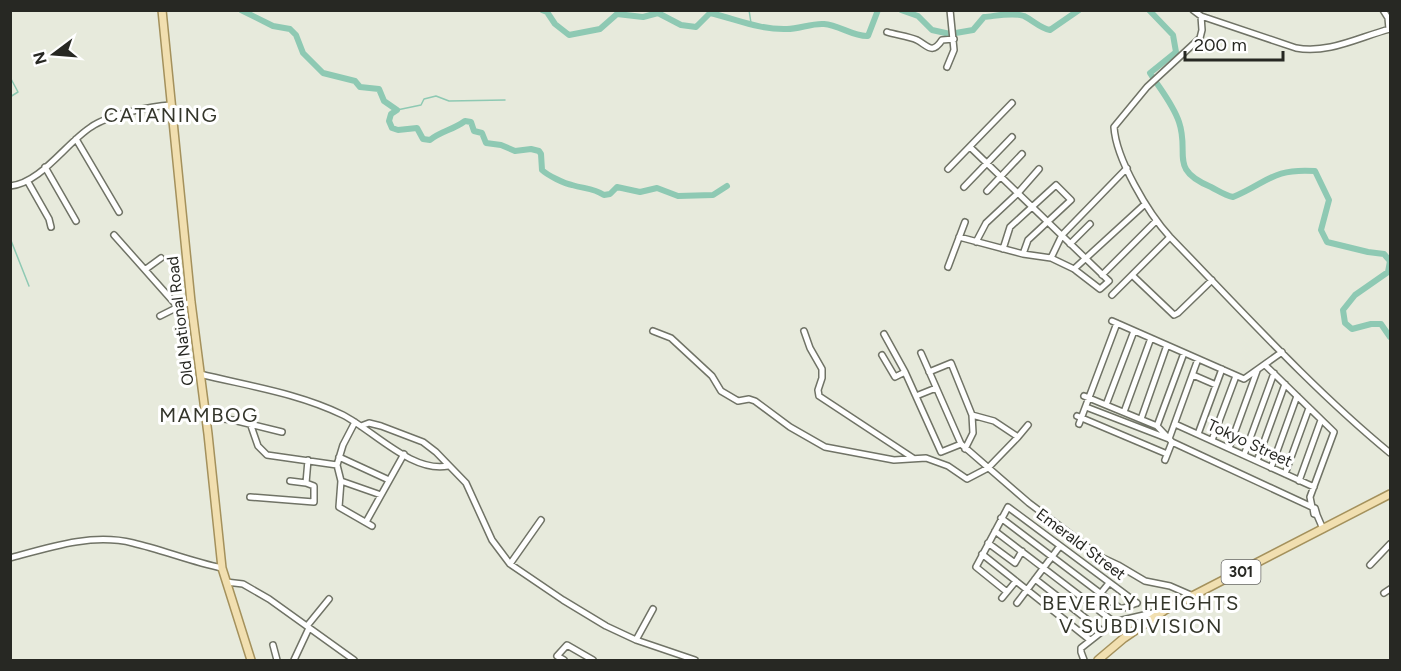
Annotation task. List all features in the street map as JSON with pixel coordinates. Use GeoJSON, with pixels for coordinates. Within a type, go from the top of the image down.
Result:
{"type":"FeatureCollection","features":[{"type":"Feature","properties":{"kind":"main road","name":"Old National Road"},"geometry":{"type":"LineString","coordinates":[[162,10],[191,302],[222,568],[251,660]]}},
{"type":"Feature","properties":{"kind":"main road","name":"301"},"geometry":{"type":"LineString","coordinates":[[1098,660],[1124,638],[1165,610],[1390,494]]}},
{"type":"Feature","properties":{"kind":"street"},"geometry":{"type":"LineString","coordinates":[[947,67],[954,50],[950,10]]}},
{"type":"Feature","properties":{"kind":"street"},"geometry":{"type":"LineString","coordinates":[[1193,10],[1201,16],[1296,48],[1310,50],[1326,49],[1390,29],[1388,18],[1383,10]]}},
{"type":"Feature","properties":{"kind":"street"},"geometry":{"type":"LineString","coordinates":[[1201,16],[1200,38],[1147,87],[1114,127],[1114,136],[1127,168],[1145,204],[1170,237],[1282,352],[1390,453]]}},
{"type":"Feature","properties":{"kind":"street"},"geometry":{"type":"LineString","coordinates":[[887,32],[919,41],[923,46],[932,49],[942,40],[953,37]]}},
{"type":"Feature","properties":{"kind":"street"},"geometry":{"type":"LineString","coordinates":[[948,169],[1012,103]]}},
{"type":"Feature","properties":{"kind":"street"},"geometry":{"type":"LineString","coordinates":[[10,186],[28,182],[90,127],[102,121],[152,106],[171,105]]}},
{"type":"Feature","properties":{"kind":"street"},"geometry":{"type":"LineString","coordinates":[[964,187],[1012,137]]}},
{"type":"Feature","properties":{"kind":"street"},"geometry":{"type":"LineString","coordinates":[[76,139],[119,212]]}},
{"type":"Feature","properties":{"kind":"street"},"geometry":{"type":"LineString","coordinates":[[970,147],[1118,290]]}},
{"type":"Feature","properties":{"kind":"street"},"geometry":{"type":"LineString","coordinates":[[987,191],[1022,154]]}},
{"type":"Feature","properties":{"kind":"street"},"geometry":{"type":"LineString","coordinates":[[45,167],[76,221]]}},
{"type":"Feature","properties":{"kind":"street"},"geometry":{"type":"LineString","coordinates":[[1051,258],[1062,235],[1127,168]]}},
{"type":"Feature","properties":{"kind":"street"},"geometry":{"type":"LineString","coordinates":[[976,242],[986,224],[1039,169]]}},
{"type":"Feature","properties":{"kind":"street"},"geometry":{"type":"LineString","coordinates":[[28,182],[49,219],[51,227]]}},
{"type":"Feature","properties":{"kind":"street"},"geometry":{"type":"LineString","coordinates":[[1003,249],[1010,227],[1056,185],[1071,200],[1028,240],[1023,254]]}},
{"type":"Feature","properties":{"kind":"street"},"geometry":{"type":"LineString","coordinates":[[1074,269],[1087,260],[1145,204]]}},
{"type":"Feature","properties":{"kind":"street"},"geometry":{"type":"LineString","coordinates":[[1102,275],[1156,221]]}},
{"type":"Feature","properties":{"kind":"street"},"geometry":{"type":"LineString","coordinates":[[948,267],[965,222]]}},
{"type":"Feature","properties":{"kind":"street"},"geometry":{"type":"LineString","coordinates":[[1070,244],[1090,224]]}},
{"type":"Feature","properties":{"kind":"street"},"geometry":{"type":"LineString","coordinates":[[114,235],[178,307]]}},
{"type":"Feature","properties":{"kind":"street"},"geometry":{"type":"LineString","coordinates":[[959,237],[1023,254],[1051,258],[1074,269],[1100,289],[1108,281]]}},
{"type":"Feature","properties":{"kind":"street"},"geometry":{"type":"LineString","coordinates":[[1112,296],[1170,237]]}},
{"type":"Feature","properties":{"kind":"street"},"geometry":{"type":"LineString","coordinates":[[146,269],[161,258]]}},
{"type":"Feature","properties":{"kind":"street"},"geometry":{"type":"LineString","coordinates":[[1132,275],[1174,315],[1179,314],[1212,280]]}},
{"type":"Feature","properties":{"kind":"street"},"geometry":{"type":"LineString","coordinates":[[160,316],[191,302]]}},
{"type":"Feature","properties":{"kind":"street"},"geometry":{"type":"LineString","coordinates":[[1198,359],[1166,457],[1079,419],[1086,407],[1087,397],[1114,322],[1244,379],[1282,352]]}},
{"type":"Feature","properties":{"kind":"street"},"geometry":{"type":"LineString","coordinates":[[653,331],[666,335],[681,346],[712,376],[724,393],[738,401],[749,399],[755,401],[817,444],[889,459],[926,458],[942,463],[967,479],[988,468],[1028,425]]}},
{"type":"Feature","properties":{"kind":"street"},"geometry":{"type":"LineString","coordinates":[[1107,405],[1134,331]]}},
{"type":"Feature","properties":{"kind":"street"},"geometry":{"type":"LineString","coordinates":[[804,332],[822,369],[819,396],[913,458]]}},
{"type":"Feature","properties":{"kind":"street"},"geometry":{"type":"LineString","coordinates":[[884,334],[905,372],[941,452],[963,447],[973,433],[972,415],[951,363],[929,372]]}},
{"type":"Feature","properties":{"kind":"street"},"geometry":{"type":"LineString","coordinates":[[1124,412],[1151,338]]}},
{"type":"Feature","properties":{"kind":"street"},"geometry":{"type":"LineString","coordinates":[[1141,419],[1167,345]]}},
{"type":"Feature","properties":{"kind":"street"},"geometry":{"type":"LineString","coordinates":[[1157,426],[1184,352]]}},
{"type":"Feature","properties":{"kind":"street"},"geometry":{"type":"LineString","coordinates":[[921,353],[963,447],[1029,503],[1101,557],[1145,581],[1170,586],[1193,596]]}},
{"type":"Feature","properties":{"kind":"street"},"geometry":{"type":"LineString","coordinates":[[882,355],[895,377],[905,372]]}},
{"type":"Feature","properties":{"kind":"street"},"geometry":{"type":"LineString","coordinates":[[1266,365],[1334,432],[1310,497],[1314,514],[1317,515],[1323,529]]}},
{"type":"Feature","properties":{"kind":"street"},"geometry":{"type":"LineString","coordinates":[[1198,434],[1221,369]]}},
{"type":"Feature","properties":{"kind":"street"},"geometry":{"type":"LineString","coordinates":[[1229,448],[1258,369]]}},
{"type":"Feature","properties":{"kind":"street"},"geometry":{"type":"LineString","coordinates":[[1244,455],[1274,373]]}},
{"type":"Feature","properties":{"kind":"street"},"geometry":{"type":"LineString","coordinates":[[200,374],[283,393],[341,414],[417,463],[429,467],[448,466]]}},
{"type":"Feature","properties":{"kind":"street"},"geometry":{"type":"LineString","coordinates":[[1193,375],[1216,385]]}},
{"type":"Feature","properties":{"kind":"street"},"geometry":{"type":"LineString","coordinates":[[1212,440],[1236,376]]}},
{"type":"Feature","properties":{"kind":"street"},"geometry":{"type":"LineString","coordinates":[[1257,461],[1285,384]]}},
{"type":"Feature","properties":{"kind":"street"},"geometry":{"type":"LineString","coordinates":[[916,396],[936,388]]}},
{"type":"Feature","properties":{"kind":"street"},"geometry":{"type":"LineString","coordinates":[[1271,468],[1297,396]]}},
{"type":"Feature","properties":{"kind":"street"},"geometry":{"type":"LineString","coordinates":[[1087,397],[1157,426],[1171,440]]}},
{"type":"Feature","properties":{"kind":"street"},"geometry":{"type":"LineString","coordinates":[[1086,407],[1171,440],[1312,507]]}},
{"type":"Feature","properties":{"kind":"street"},"geometry":{"type":"LineString","coordinates":[[1285,474],[1310,408]]}},
{"type":"Feature","properties":{"kind":"street"},"geometry":{"type":"LineString","coordinates":[[972,415],[994,421],[1018,437]]}},
{"type":"Feature","properties":{"kind":"street"},"geometry":{"type":"LineString","coordinates":[[206,417],[250,423],[282,432]]}},
{"type":"Feature","properties":{"kind":"street"},"geometry":{"type":"LineString","coordinates":[[1299,481],[1321,420]]}},
{"type":"Feature","properties":{"kind":"street"},"geometry":{"type":"LineString","coordinates":[[250,423],[258,446],[264,453],[337,465]]}},
{"type":"Feature","properties":{"kind":"street"},"geometry":{"type":"LineString","coordinates":[[358,424],[369,423],[381,426],[423,442],[436,452],[466,483],[492,540],[510,564],[606,626],[636,640],[695,660]]}},
{"type":"Feature","properties":{"kind":"street"},"geometry":{"type":"LineString","coordinates":[[358,424],[339,457],[337,465],[341,481],[339,507],[369,524],[381,495],[404,454]]}},
{"type":"Feature","properties":{"kind":"street","name":"Tokyo Street"},"geometry":{"type":"LineString","coordinates":[[1175,424],[1314,487]]}},
{"type":"Feature","properties":{"kind":"street"},"geometry":{"type":"LineString","coordinates":[[339,457],[389,480]]}},
{"type":"Feature","properties":{"kind":"street"},"geometry":{"type":"LineString","coordinates":[[306,483],[308,460]]}},
{"type":"Feature","properties":{"kind":"street"},"geometry":{"type":"LineString","coordinates":[[250,497],[314,502],[314,486],[290,481]]}},
{"type":"Feature","properties":{"kind":"street"},"geometry":{"type":"LineString","coordinates":[[341,481],[381,495]]}},
{"type":"Feature","properties":{"kind":"street"},"geometry":{"type":"LineString","coordinates":[[1301,501],[1310,497]]}},
{"type":"Feature","properties":{"kind":"street","name":"Emerald Street"},"geometry":{"type":"LineString","coordinates":[[1001,518],[1008,507],[1137,603],[1121,609],[1100,594]]}},
{"type":"Feature","properties":{"kind":"street"},"geometry":{"type":"LineString","coordinates":[[1007,592],[976,567],[1001,518],[1100,594]]}},
{"type":"Feature","properties":{"kind":"street"},"geometry":{"type":"LineString","coordinates":[[510,564],[541,519]]}},
{"type":"Feature","properties":{"kind":"street"},"geometry":{"type":"LineString","coordinates":[[995,531],[1114,622]]}},
{"type":"Feature","properties":{"kind":"street"},"geometry":{"type":"LineString","coordinates":[[10,558],[64,543],[103,539],[132,542],[222,568]]}},
{"type":"Feature","properties":{"kind":"street"},"geometry":{"type":"LineString","coordinates":[[988,543],[1015,563],[1022,551]]}},
{"type":"Feature","properties":{"kind":"street"},"geometry":{"type":"LineString","coordinates":[[1370,565],[1390,544]]}},
{"type":"Feature","properties":{"kind":"street"},"geometry":{"type":"LineString","coordinates":[[1017,603],[1060,546]]}},
{"type":"Feature","properties":{"kind":"street"},"geometry":{"type":"LineString","coordinates":[[982,554],[1090,640]]}},
{"type":"Feature","properties":{"kind":"street"},"geometry":{"type":"LineString","coordinates":[[1035,579],[1102,631]]}},
{"type":"Feature","properties":{"kind":"street"},"geometry":{"type":"LineString","coordinates":[[1002,598],[1016,581]]}},
{"type":"Feature","properties":{"kind":"street"},"geometry":{"type":"LineString","coordinates":[[226,582],[238,582],[250,588],[354,660]]}},
{"type":"Feature","properties":{"kind":"street"},"geometry":{"type":"LineString","coordinates":[[1092,604],[1109,583]]}},
{"type":"Feature","properties":{"kind":"street"},"geometry":{"type":"LineString","coordinates":[[1384,593],[1390,589]]}},
{"type":"Feature","properties":{"kind":"street"},"geometry":{"type":"LineString","coordinates":[[294,660],[308,627],[329,599]]}},
{"type":"Feature","properties":{"kind":"street"},"geometry":{"type":"LineString","coordinates":[[636,640],[653,609]]}},
{"type":"Feature","properties":{"kind":"street"},"geometry":{"type":"LineString","coordinates":[[1084,660],[1081,648],[1114,622],[1165,610]]}},
{"type":"Feature","properties":{"kind":"street"},"geometry":{"type":"LineString","coordinates":[[273,645],[277,660]]}},
{"type":"Feature","properties":{"kind":"street"},"geometry":{"type":"LineString","coordinates":[[564,660],[557,657],[568,645],[593,660]]}},
{"type":"Feature","properties":{"kind":"waterway"},"geometry":{"type":"LineString","coordinates":[[241,10],[273,26],[290,29],[296,35],[303,53],[323,73],[355,81],[360,87],[379,89],[384,101],[397,110],[391,114],[389,121],[392,128],[398,130],[417,128],[423,139],[430,140],[465,121],[471,122],[474,131],[482,133],[486,143],[501,145],[515,151],[531,149],[539,151],[544,172],[565,183],[604,195],[610,194],[617,187],[640,192],[657,188],[678,196],[713,195],[727,186]]}},
{"type":"Feature","properties":{"kind":"waterway"},"geometry":{"type":"LineString","coordinates":[[542,10],[547,12],[555,24],[569,35],[600,29],[617,14],[643,17],[658,13],[681,25],[696,27],[710,13],[767,28],[792,29],[824,24],[863,36],[868,36],[878,10]]}},
{"type":"Feature","properties":{"kind":"waterway"},"geometry":{"type":"LineString","coordinates":[[749,10],[751,23]]}},
{"type":"Feature","properties":{"kind":"waterway"},"geometry":{"type":"LineString","coordinates":[[901,10],[918,16],[932,30],[950,34],[973,30],[984,17],[1010,14],[1024,16],[1050,30],[1079,10]]}},
{"type":"Feature","properties":{"kind":"waterway"},"geometry":{"type":"LineString","coordinates":[[1149,10],[1173,35],[1176,52],[1150,73],[1170,103],[1179,122],[1182,133],[1183,160],[1189,174],[1233,197],[1279,174],[1315,171],[1329,200],[1321,230],[1327,242],[1384,254],[1390,261],[1388,272],[1355,295],[1343,310],[1345,323],[1352,329],[1381,324],[1390,337]]}},
{"type":"Feature","properties":{"kind":"waterway"},"geometry":{"type":"LineString","coordinates":[[10,77],[18,92],[10,97]]}},
{"type":"Feature","properties":{"kind":"waterway"},"geometry":{"type":"LineString","coordinates":[[397,110],[421,105],[424,99],[436,96],[449,101],[505,100]]}},
{"type":"Feature","properties":{"kind":"waterway"},"geometry":{"type":"LineString","coordinates":[[10,238],[29,286]]}},
{"type":"Feature","properties":{"kind":"district","name":"CATANING"},"geometry":{"type":"Point","coordinates":[161,115]}},
{"type":"Feature","properties":{"kind":"district","name":"MAMBOG"},"geometry":{"type":"Point","coordinates":[209,415]}},
{"type":"Feature","properties":{"kind":"district","name":"BEVERLY HEIGHTS V SUBDIVISION"},"geometry":{"type":"Point","coordinates":[1141,614]}}]}
